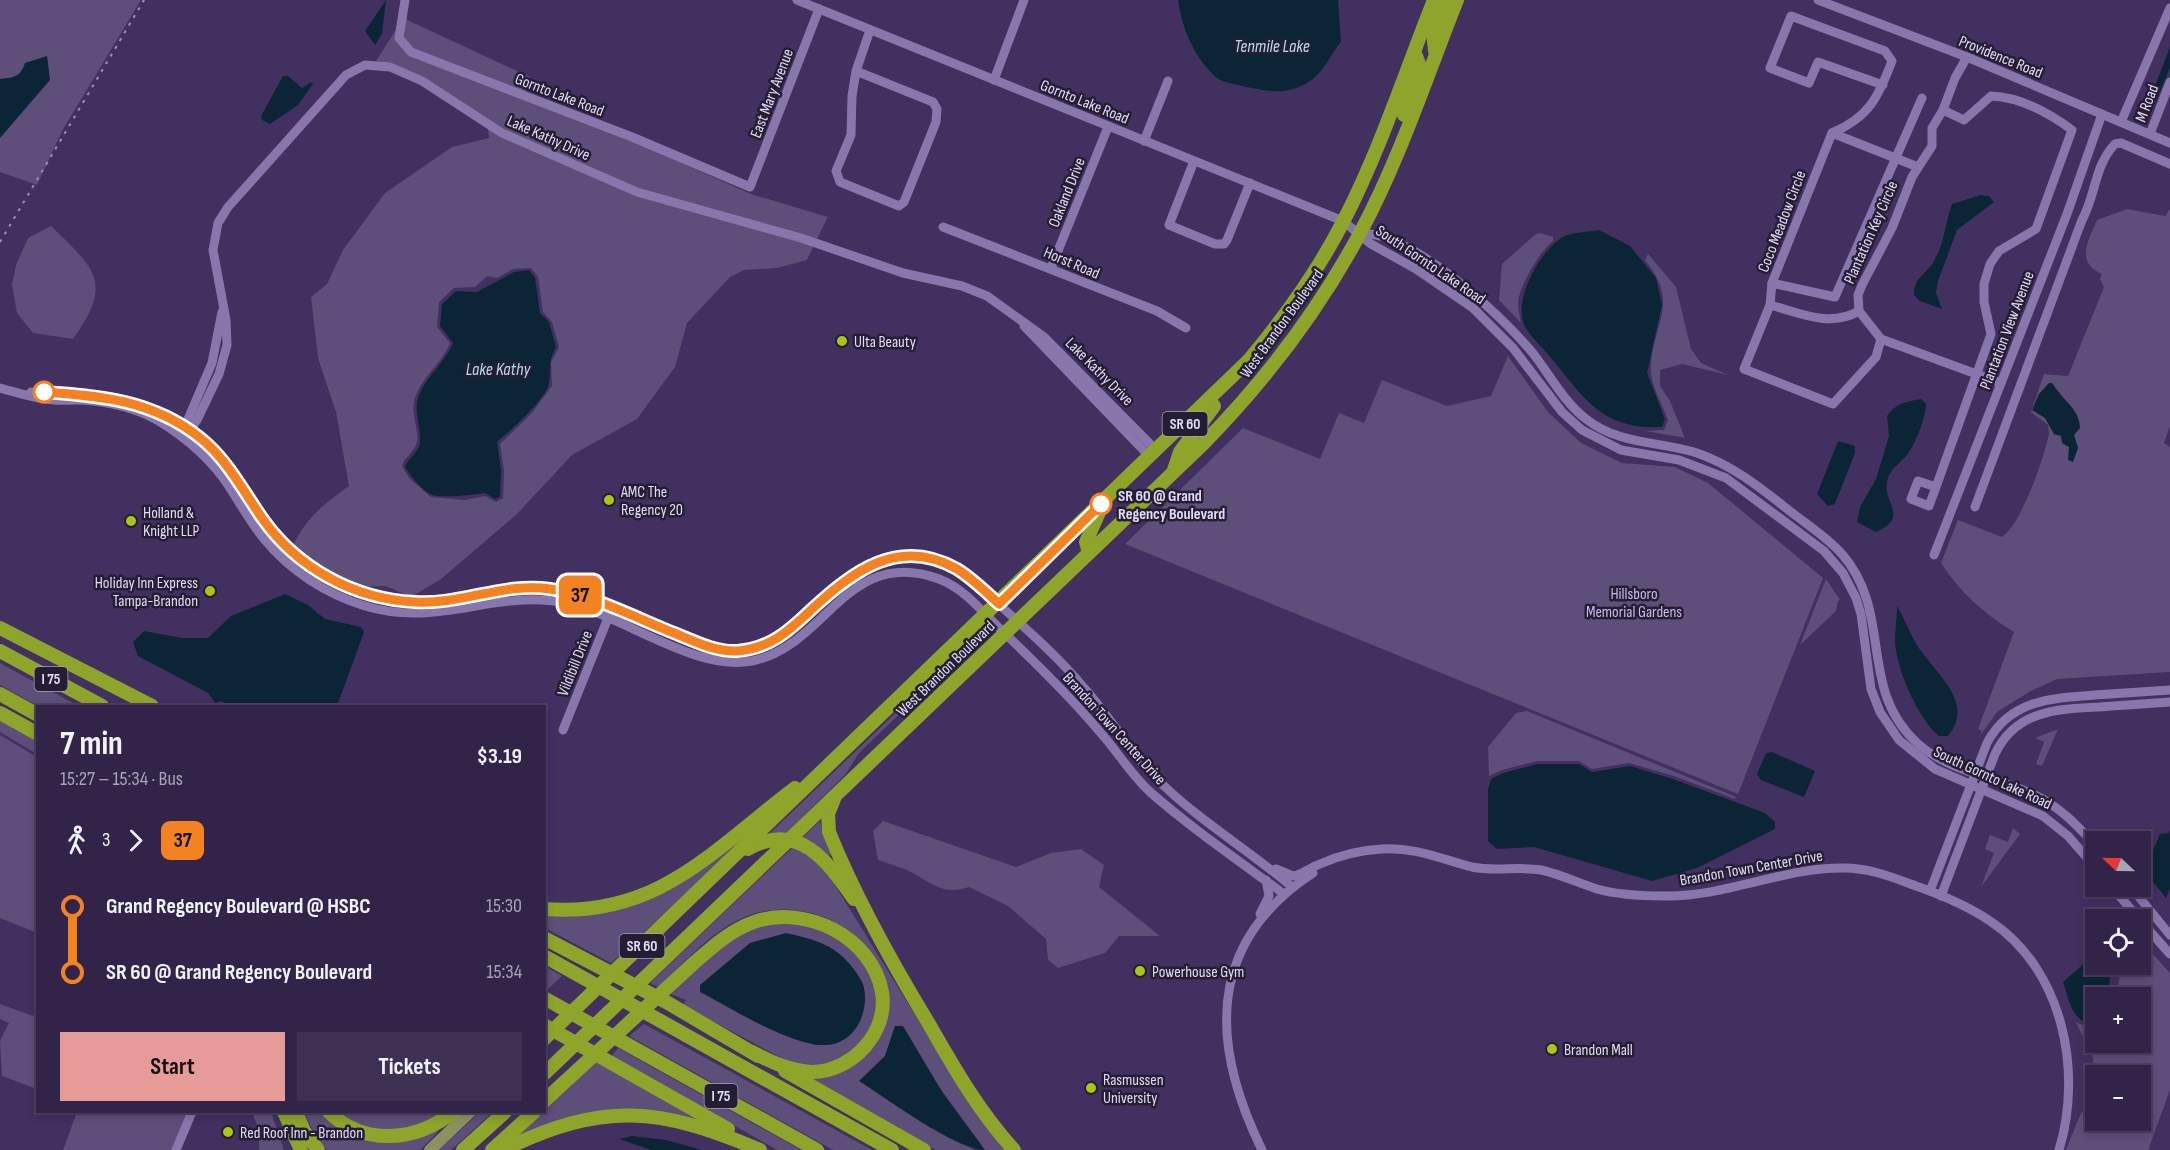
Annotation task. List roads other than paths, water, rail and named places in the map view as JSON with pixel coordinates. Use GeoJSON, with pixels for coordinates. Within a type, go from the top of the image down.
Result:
{"type":"FeatureCollection","features":[{"type":"Feature","properties":{"kind":"highway","name":"West Brandon Boulevard"},"geometry":{"type":"LineString","coordinates":[[546,1035],[1224,388],[1285,315],[1343,221],[1372,158],[1434,0]]}},
{"type":"Feature","properties":{"kind":"highway"},"geometry":{"type":"LineString","coordinates":[[1436,53],[1433,31],[1445,0]]}},
{"type":"Feature","properties":{"kind":"highway","name":"West Brandon Boulevard"},"geometry":{"type":"LineString","coordinates":[[546,1072],[1173,472],[1228,418],[1278,360],[1322,298],[1360,233],[1404,133],[1457,0]]}},
{"type":"Feature","properties":{"kind":"highway"},"geometry":{"type":"LineString","coordinates":[[1404,133],[1404,112],[1419,64],[1414,51]]}},
{"type":"Feature","properties":{"kind":"highway"},"geometry":{"type":"LineString","coordinates":[[1173,472],[1180,452],[1224,388]]}},
{"type":"Feature","properties":{"kind":"highway"},"geometry":{"type":"LineString","coordinates":[[1089,553],[1086,542],[1103,503]]}},
{"type":"Feature","properties":{"kind":"highway"},"geometry":{"type":"LineString","coordinates":[[0,628],[150,705]]}},
{"type":"Feature","properties":{"kind":"highway","name":"I 75"},"geometry":{"type":"LineString","coordinates":[[0,651],[100,705]]}},
{"type":"Feature","properties":{"kind":"highway","name":"I 75"},"geometry":{"type":"LineString","coordinates":[[0,694],[36,714]]}},
{"type":"Feature","properties":{"kind":"highway"},"geometry":{"type":"LineString","coordinates":[[0,713],[36,733]]}},
{"type":"Feature","properties":{"kind":"highway"},"geometry":{"type":"LineString","coordinates":[[546,909],[583,910],[615,905],[670,884],[688,873],[744,826],[845,750]]}},
{"type":"Feature","properties":{"kind":"highway"},"geometry":{"type":"LineString","coordinates":[[836,795],[828,814],[829,832],[876,931],[953,1065],[990,1121],[1014,1150]]}},
{"type":"Feature","properties":{"kind":"highway"},"geometry":{"type":"LineString","coordinates":[[734,858],[764,842],[788,840],[814,850],[826,860],[876,931]]}},
{"type":"Feature","properties":{"kind":"highway"},"geometry":{"type":"LineString","coordinates":[[546,1099],[718,942],[752,922],[783,916],[812,920],[845,936],[862,952],[878,978],[882,994],[882,1012],[871,1040],[860,1053],[845,1063],[814,1072],[775,1064],[752,1052]]}},
{"type":"Feature","properties":{"kind":"highway"},"geometry":{"type":"LineString","coordinates":[[546,939],[668,1003],[924,1150]]}},
{"type":"Feature","properties":{"kind":"highway","name":"I 75"},"geometry":{"type":"LineString","coordinates":[[546,957],[892,1150]]}},
{"type":"Feature","properties":{"kind":"highway","name":"I 75"},"geometry":{"type":"LineString","coordinates":[[547,999],[817,1150]]}},
{"type":"Feature","properties":{"kind":"highway"},"geometry":{"type":"LineString","coordinates":[[546,1035],[607,1060],[766,1150]]}},
{"type":"Feature","properties":{"kind":"highway"},"geometry":{"type":"LineString","coordinates":[[284,1113],[301,1150]]}},
{"type":"Feature","properties":{"kind":"highway"},"geometry":{"type":"LineString","coordinates":[[296,1113],[304,1131],[318,1150]]}},
{"type":"Feature","properties":{"kind":"highway"},"geometry":{"type":"LineString","coordinates":[[331,1113],[360,1132],[392,1137],[427,1130],[452,1113]]}},
{"type":"Feature","properties":{"kind":"highway"},"geometry":{"type":"LineString","coordinates":[[466,1149],[504,1113]]}},
{"type":"Feature","properties":{"kind":"highway"},"geometry":{"type":"LineString","coordinates":[[492,1150],[533,1113]]}},
{"type":"Feature","properties":{"kind":"highway"},"geometry":{"type":"LineString","coordinates":[[503,1150],[568,1123],[634,1115],[696,1124],[760,1150]]}},
{"type":"Feature","properties":{"kind":"main road"},"geometry":{"type":"LineString","coordinates":[[430,1150],[469,1113]]}},
{"type":"Feature","properties":{"kind":"street","name":"Gornto Lake Road"},"geometry":{"type":"LineString","coordinates":[[405,0],[399,38],[411,52],[632,137],[750,187]]}},
{"type":"Feature","properties":{"kind":"street","name":"Gornto Lake Road"},"geometry":{"type":"LineString","coordinates":[[797,0],[1343,221],[1360,233]]}},
{"type":"Feature","properties":{"kind":"street"},"geometry":{"type":"LineString","coordinates":[[994,80],[1024,0]]}},
{"type":"Feature","properties":{"kind":"street","name":"Providence Road"},"geometry":{"type":"LineString","coordinates":[[1818,0],[1967,57],[2170,143]]}},
{"type":"Feature","properties":{"kind":"street"},"geometry":{"type":"LineString","coordinates":[[2121,122],[2170,8]]}},
{"type":"Feature","properties":{"kind":"street","name":"East Mary Avenue"},"geometry":{"type":"LineString","coordinates":[[750,187],[819,9]]}},
{"type":"Feature","properties":{"kind":"street"},"geometry":{"type":"LineString","coordinates":[[1832,133],[1847,127],[1871,109],[1883,85],[1892,61],[1885,51],[1791,16],[1770,68],[1809,83],[1818,62],[1883,85]]}},
{"type":"Feature","properties":{"kind":"street"},"geometry":{"type":"LineString","coordinates":[[856,71],[933,102],[937,109],[936,122],[904,202],[899,206],[840,182],[836,171],[853,125],[852,96],[856,71],[870,30]]}},
{"type":"Feature","properties":{"kind":"street","name":"Plantation Key Circle"},"geometry":{"type":"LineString","coordinates":[[1881,339],[1859,311],[1858,295],[1892,228],[1911,177],[1932,146],[1932,128],[1944,110],[1955,78],[1967,57]]}},
{"type":"Feature","properties":{"kind":"street","name":"Lake Kathy Drive"},"geometry":{"type":"LineString","coordinates":[[181,437],[224,359],[228,336],[213,250],[216,227],[222,214],[346,75],[358,68],[376,64],[414,77],[502,133],[637,192],[837,249],[903,273],[971,289],[996,301],[1059,350],[1153,454]]}},
{"type":"Feature","properties":{"kind":"street"},"geometry":{"type":"LineString","coordinates":[[1144,141],[1168,81]]}},
{"type":"Feature","properties":{"kind":"street","name":"M Road"},"geometry":{"type":"LineString","coordinates":[[2150,134],[2170,82]]}},
{"type":"Feature","properties":{"kind":"street"},"geometry":{"type":"LineString","coordinates":[[1936,487],[1991,334],[1984,302],[1984,285],[1990,264],[1999,251],[2036,229],[2072,130],[2058,120],[2010,97],[1991,96],[1964,120],[1944,110]]}},
{"type":"Feature","properties":{"kind":"street","name":"Coco Meadow Circle"},"geometry":{"type":"LineString","coordinates":[[1832,133],[1772,283],[1835,297],[1922,98]]}},
{"type":"Feature","properties":{"kind":"street","name":"Plantation View Avenue"},"geometry":{"type":"LineString","coordinates":[[1934,555],[2067,214],[2102,114]]}},
{"type":"Feature","properties":{"kind":"street","name":"Oakland Drive"},"geometry":{"type":"LineString","coordinates":[[1051,268],[1108,127]]}},
{"type":"Feature","properties":{"kind":"street"},"geometry":{"type":"LineString","coordinates":[[1832,133],[1918,167]]}},
{"type":"Feature","properties":{"kind":"street"},"geometry":{"type":"LineString","coordinates":[[1975,507],[2082,220],[2091,204],[2098,170],[2115,144],[2121,143],[2170,164]]}},
{"type":"Feature","properties":{"kind":"street"},"geometry":{"type":"LineString","coordinates":[[1194,160],[1169,225],[1215,244],[1224,244],[1250,183]]}},
{"type":"Feature","properties":{"kind":"street"},"geometry":{"type":"LineString","coordinates":[[2067,214],[2082,220]]}},
{"type":"Feature","properties":{"kind":"street","name":"Horst Road"},"geometry":{"type":"LineString","coordinates":[[944,227],[1157,311],[1186,328]]}},
{"type":"Feature","properties":{"kind":"street","name":"South Gornto Lake Road"},"geometry":{"type":"LineString","coordinates":[[1360,233],[1377,233],[1411,250],[1476,296],[1518,337],[1564,398],[1590,422],[1621,438],[1697,453],[1730,468],[1832,543],[1855,572],[1866,595],[1873,620],[1880,680],[1893,714],[1923,748],[1941,759],[1974,773],[2024,790],[2052,805],[2085,833]]}},
{"type":"Feature","properties":{"kind":"street","name":"South Gornto Lake Road"},"geometry":{"type":"LineString","coordinates":[[1360,233],[1371,244],[1422,273],[1473,308],[1513,348],[1562,412],[1589,435],[1622,450],[1679,460],[1726,478],[1824,551],[1846,578],[1859,605],[1869,681],[1874,698],[1886,723],[1899,740],[1922,761],[1970,784],[2028,807],[2052,822],[2085,856]]}},
{"type":"Feature","properties":{"kind":"street"},"geometry":{"type":"LineString","coordinates":[[1772,283],[1770,305],[1744,369],[1833,404],[1876,357],[1881,339],[2001,383]]}},
{"type":"Feature","properties":{"kind":"street"},"geometry":{"type":"LineString","coordinates":[[1770,305],[1831,321],[1848,317],[1859,311]]}},
{"type":"Feature","properties":{"kind":"street"},"geometry":{"type":"LineString","coordinates":[[0,388],[22,393]]}},
{"type":"Feature","properties":{"kind":"street","name":"Brandon Town Center Drive"},"geometry":{"type":"LineString","coordinates":[[22,393],[83,394],[116,398],[150,409],[187,428],[224,461],[266,524],[283,544],[315,570],[339,584],[382,598],[419,603],[450,601],[523,587],[549,588],[579,595],[720,650],[747,650],[777,639],[838,585],[866,566],[902,558],[927,559],[954,568],[1018,621],[1083,686],[1113,723],[1130,750],[1156,778],[1292,887]]}},
{"type":"Feature","properties":{"kind":"street","name":"Brandon Town Center Drive"},"geometry":{"type":"LineString","coordinates":[[22,393],[45,399],[85,400],[123,406],[147,415],[181,437],[222,476],[252,523],[272,548],[297,571],[334,594],[380,610],[421,614],[459,611],[522,598],[575,605],[692,653],[733,663],[758,660],[783,650],[856,586],[878,576],[901,573],[922,575],[945,582],[965,594],[1005,634],[1101,733],[1122,762],[1148,790],[1284,894]]}},
{"type":"Feature","properties":{"kind":"street"},"geometry":{"type":"LineString","coordinates":[[1963,481],[1983,487]]}},
{"type":"Feature","properties":{"kind":"street"},"geometry":{"type":"LineString","coordinates":[[522,598],[523,587]]}},
{"type":"Feature","properties":{"kind":"street","name":"Vildibill Drive"},"geometry":{"type":"LineString","coordinates":[[563,730],[612,608]]}},
{"type":"Feature","properties":{"kind":"street"},"geometry":{"type":"LineString","coordinates":[[802,619],[810,628]]}},
{"type":"Feature","properties":{"kind":"street"},"geometry":{"type":"LineString","coordinates":[[692,653],[696,642]]}},
{"type":"Feature","properties":{"kind":"street"},"geometry":{"type":"LineString","coordinates":[[1930,891],[1974,773],[1995,729],[2011,714],[2032,702],[2051,698],[2170,690]]}},
{"type":"Feature","properties":{"kind":"street"},"geometry":{"type":"LineString","coordinates":[[1941,896],[1986,777],[2003,740],[2015,726],[2033,715],[2055,709],[2170,702]]}},
{"type":"Feature","properties":{"kind":"street","name":"Brandon Town Center Drive"},"geometry":{"type":"LineString","coordinates":[[1263,862],[1293,876],[1332,861],[1379,849],[1414,850],[1474,867],[1530,869],[1613,892],[1664,897],[1695,895],[1815,870],[1861,868],[1930,891],[1992,922],[2010,938],[2041,976],[2057,1009],[2067,1065],[2066,1116],[2059,1150]]}},
{"type":"Feature","properties":{"kind":"street","name":"Brandon Town Center Drive"},"geometry":{"type":"LineString","coordinates":[[1255,925],[1292,887],[1332,861]]}},
{"type":"Feature","properties":{"kind":"street","name":"Brandon Town Center Drive"},"geometry":{"type":"LineString","coordinates":[[1262,1150],[1238,1087],[1230,1054],[1225,1012],[1232,972],[1269,896],[1266,880]]}},
{"type":"Feature","properties":{"kind":"street"},"geometry":{"type":"LineString","coordinates":[[2120,897],[2131,909]]}},
{"type":"Feature","properties":{"kind":"street"},"geometry":{"type":"LineString","coordinates":[[2139,897],[2170,935]]}},
{"type":"Feature","properties":{"kind":"street"},"geometry":{"type":"LineString","coordinates":[[2151,932],[2170,954]]}},
{"type":"Feature","properties":{"kind":"street"},"geometry":{"type":"LineString","coordinates":[[176,1150],[192,1113]]}},
{"type":"Feature","properties":{"kind":"water"},"geometry":{"type":"Polygon","coordinates":[[[386,0],[382,34],[375,45],[365,31],[386,0]]]}},
{"type":"Feature","properties":{"kind":"water","name":"Tenmile Lake"},"geometry":{"type":"Polygon","coordinates":[[[1178,0],[1338,0],[1341,42],[1324,68],[1315,77],[1293,89],[1266,91],[1227,82],[1217,78],[1209,70],[1190,42],[1178,0]]]}},
{"type":"Feature","properties":{"kind":"water"},"geometry":{"type":"Polygon","coordinates":[[[2170,47],[2170,68],[2151,112],[2145,112],[2170,47]]]}},
{"type":"Feature","properties":{"kind":"water"},"geometry":{"type":"Polygon","coordinates":[[[47,56],[50,80],[0,138],[0,79],[16,76],[25,63],[47,56]]]}},
{"type":"Feature","properties":{"kind":"water"},"geometry":{"type":"Polygon","coordinates":[[[283,76],[288,76],[302,88],[311,82],[313,84],[298,105],[270,124],[262,120],[261,116],[283,76]]]}},
{"type":"Feature","properties":{"kind":"water"},"geometry":{"type":"Polygon","coordinates":[[[1981,195],[1989,196],[1994,202],[1957,230],[1938,281],[1936,293],[1942,309],[1920,301],[1914,295],[1916,283],[1932,264],[1938,252],[1952,204],[1981,195]]]}},
{"type":"Feature","properties":{"kind":"water"},"geometry":{"type":"Polygon","coordinates":[[[1599,230],[1630,246],[1656,278],[1662,305],[1647,373],[1665,419],[1662,427],[1625,424],[1598,410],[1575,388],[1524,324],[1522,302],[1531,276],[1546,252],[1563,237],[1599,230]]]}},
{"type":"Feature","properties":{"kind":"water","name":"Lake Kathy"},"geometry":{"type":"Polygon","coordinates":[[[529,270],[535,278],[540,313],[549,322],[556,347],[551,361],[547,389],[527,414],[497,442],[501,470],[500,497],[495,499],[485,493],[432,495],[420,486],[405,467],[420,443],[417,408],[421,390],[453,343],[440,326],[442,304],[456,291],[477,292],[514,272],[529,270]]]}},
{"type":"Feature","properties":{"kind":"water"},"geometry":{"type":"Polygon","coordinates":[[[2049,383],[2052,383],[2070,405],[2079,421],[2080,428],[2074,435],[2078,448],[2073,462],[2068,460],[2069,447],[2062,443],[2061,436],[2054,434],[2045,418],[2032,410],[2039,394],[2049,383]]]}},
{"type":"Feature","properties":{"kind":"water"},"geometry":{"type":"Polygon","coordinates":[[[1921,399],[1926,404],[1918,435],[1909,452],[1891,473],[1887,482],[1888,497],[1893,510],[1892,521],[1876,532],[1857,522],[1860,507],[1876,479],[1889,436],[1887,416],[1906,402],[1921,399]]]}},
{"type":"Feature","properties":{"kind":"water"},"geometry":{"type":"Polygon","coordinates":[[[1838,441],[1855,446],[1855,453],[1835,504],[1828,506],[1817,494],[1838,441]]]}},
{"type":"Feature","properties":{"kind":"water"},"geometry":{"type":"Polygon","coordinates":[[[285,594],[308,605],[325,619],[361,627],[364,632],[337,705],[230,705],[220,701],[216,704],[208,693],[138,656],[133,642],[144,631],[182,638],[208,638],[231,616],[285,594]]]}},
{"type":"Feature","properties":{"kind":"water"},"geometry":{"type":"Polygon","coordinates":[[[1897,606],[1914,640],[1955,698],[1958,710],[1956,723],[1948,736],[1939,736],[1923,718],[1903,678],[1895,639],[1897,606]]]}},
{"type":"Feature","properties":{"kind":"water"},"geometry":{"type":"Polygon","coordinates":[[[1772,752],[1815,771],[1804,797],[1761,780],[1757,774],[1766,753],[1772,752]]]}},
{"type":"Feature","properties":{"kind":"water"},"geometry":{"type":"Polygon","coordinates":[[[1537,764],[1579,764],[1592,772],[1630,766],[1673,779],[1765,813],[1775,822],[1775,829],[1697,868],[1652,881],[1534,847],[1497,849],[1488,841],[1488,789],[1491,779],[1503,773],[1537,764]]]}},
{"type":"Feature","properties":{"kind":"water"},"geometry":{"type":"Polygon","coordinates":[[[2170,830],[2170,889],[2166,898],[2151,880],[2151,855],[2160,834],[2169,833],[2170,830]]]}},
{"type":"Feature","properties":{"kind":"water"},"geometry":{"type":"Polygon","coordinates":[[[786,933],[817,941],[831,948],[855,970],[863,984],[865,1004],[862,1015],[852,1033],[845,1039],[825,1045],[795,1039],[761,1025],[700,992],[700,985],[750,943],[786,933]]]}},
{"type":"Feature","properties":{"kind":"water"},"geometry":{"type":"Polygon","coordinates":[[[2085,963],[2085,975],[2110,975],[2110,987],[2085,987],[2085,1023],[2073,1010],[2063,982],[2085,963]]]}},
{"type":"Feature","properties":{"kind":"water"},"geometry":{"type":"Polygon","coordinates":[[[895,1026],[903,1026],[944,1095],[985,1150],[972,1148],[940,1133],[859,1081],[885,1056],[895,1026]]]}},
{"type":"Feature","properties":{"kind":"water"},"geometry":{"type":"Polygon","coordinates":[[[632,1136],[666,1140],[702,1150],[651,1150],[619,1139],[632,1136]]]}},
{"type":"Feature","properties":{"kind":"railway"},"geometry":{"type":"LineString","coordinates":[[0,242],[144,0]]}},
{"type":"Feature","properties":{"kind":"place","name":"Ulta Beauty"},"geometry":{"type":"Point","coordinates":[842,341]}},
{"type":"Feature","properties":{"kind":"place","name":"AMC The Regency 20"},"geometry":{"type":"Point","coordinates":[609,500]}},
{"type":"Feature","properties":{"kind":"place","name":"SR 60 @ Grand Regency Boulevard"},"geometry":{"type":"Point","coordinates":[1101,504]}},
{"type":"Feature","properties":{"kind":"place","name":"Holland & Knight LLP"},"geometry":{"type":"Point","coordinates":[131,521]}},
{"type":"Feature","properties":{"kind":"place","name":"Holiday Inn Express Tampa-Brandon"},"geometry":{"type":"Point","coordinates":[210,591]}},
{"type":"Feature","properties":{"kind":"place","name":"Powerhouse Gym"},"geometry":{"type":"Point","coordinates":[1140,971]}},
{"type":"Feature","properties":{"kind":"place","name":"Brandon Mall"},"geometry":{"type":"Point","coordinates":[1552,1049]}},
{"type":"Feature","properties":{"kind":"place","name":"Rasmussen University"},"geometry":{"type":"Point","coordinates":[1091,1088]}},
{"type":"Feature","properties":{"kind":"place","name":"Red Roof Inn - Brandon"},"geometry":{"type":"Point","coordinates":[228,1132]}},
{"type":"Feature","properties":{"kind":"park label","name":"Hillsboro Memorial Gardens"},"geometry":{"type":"Point","coordinates":[1634,602]}}]}
